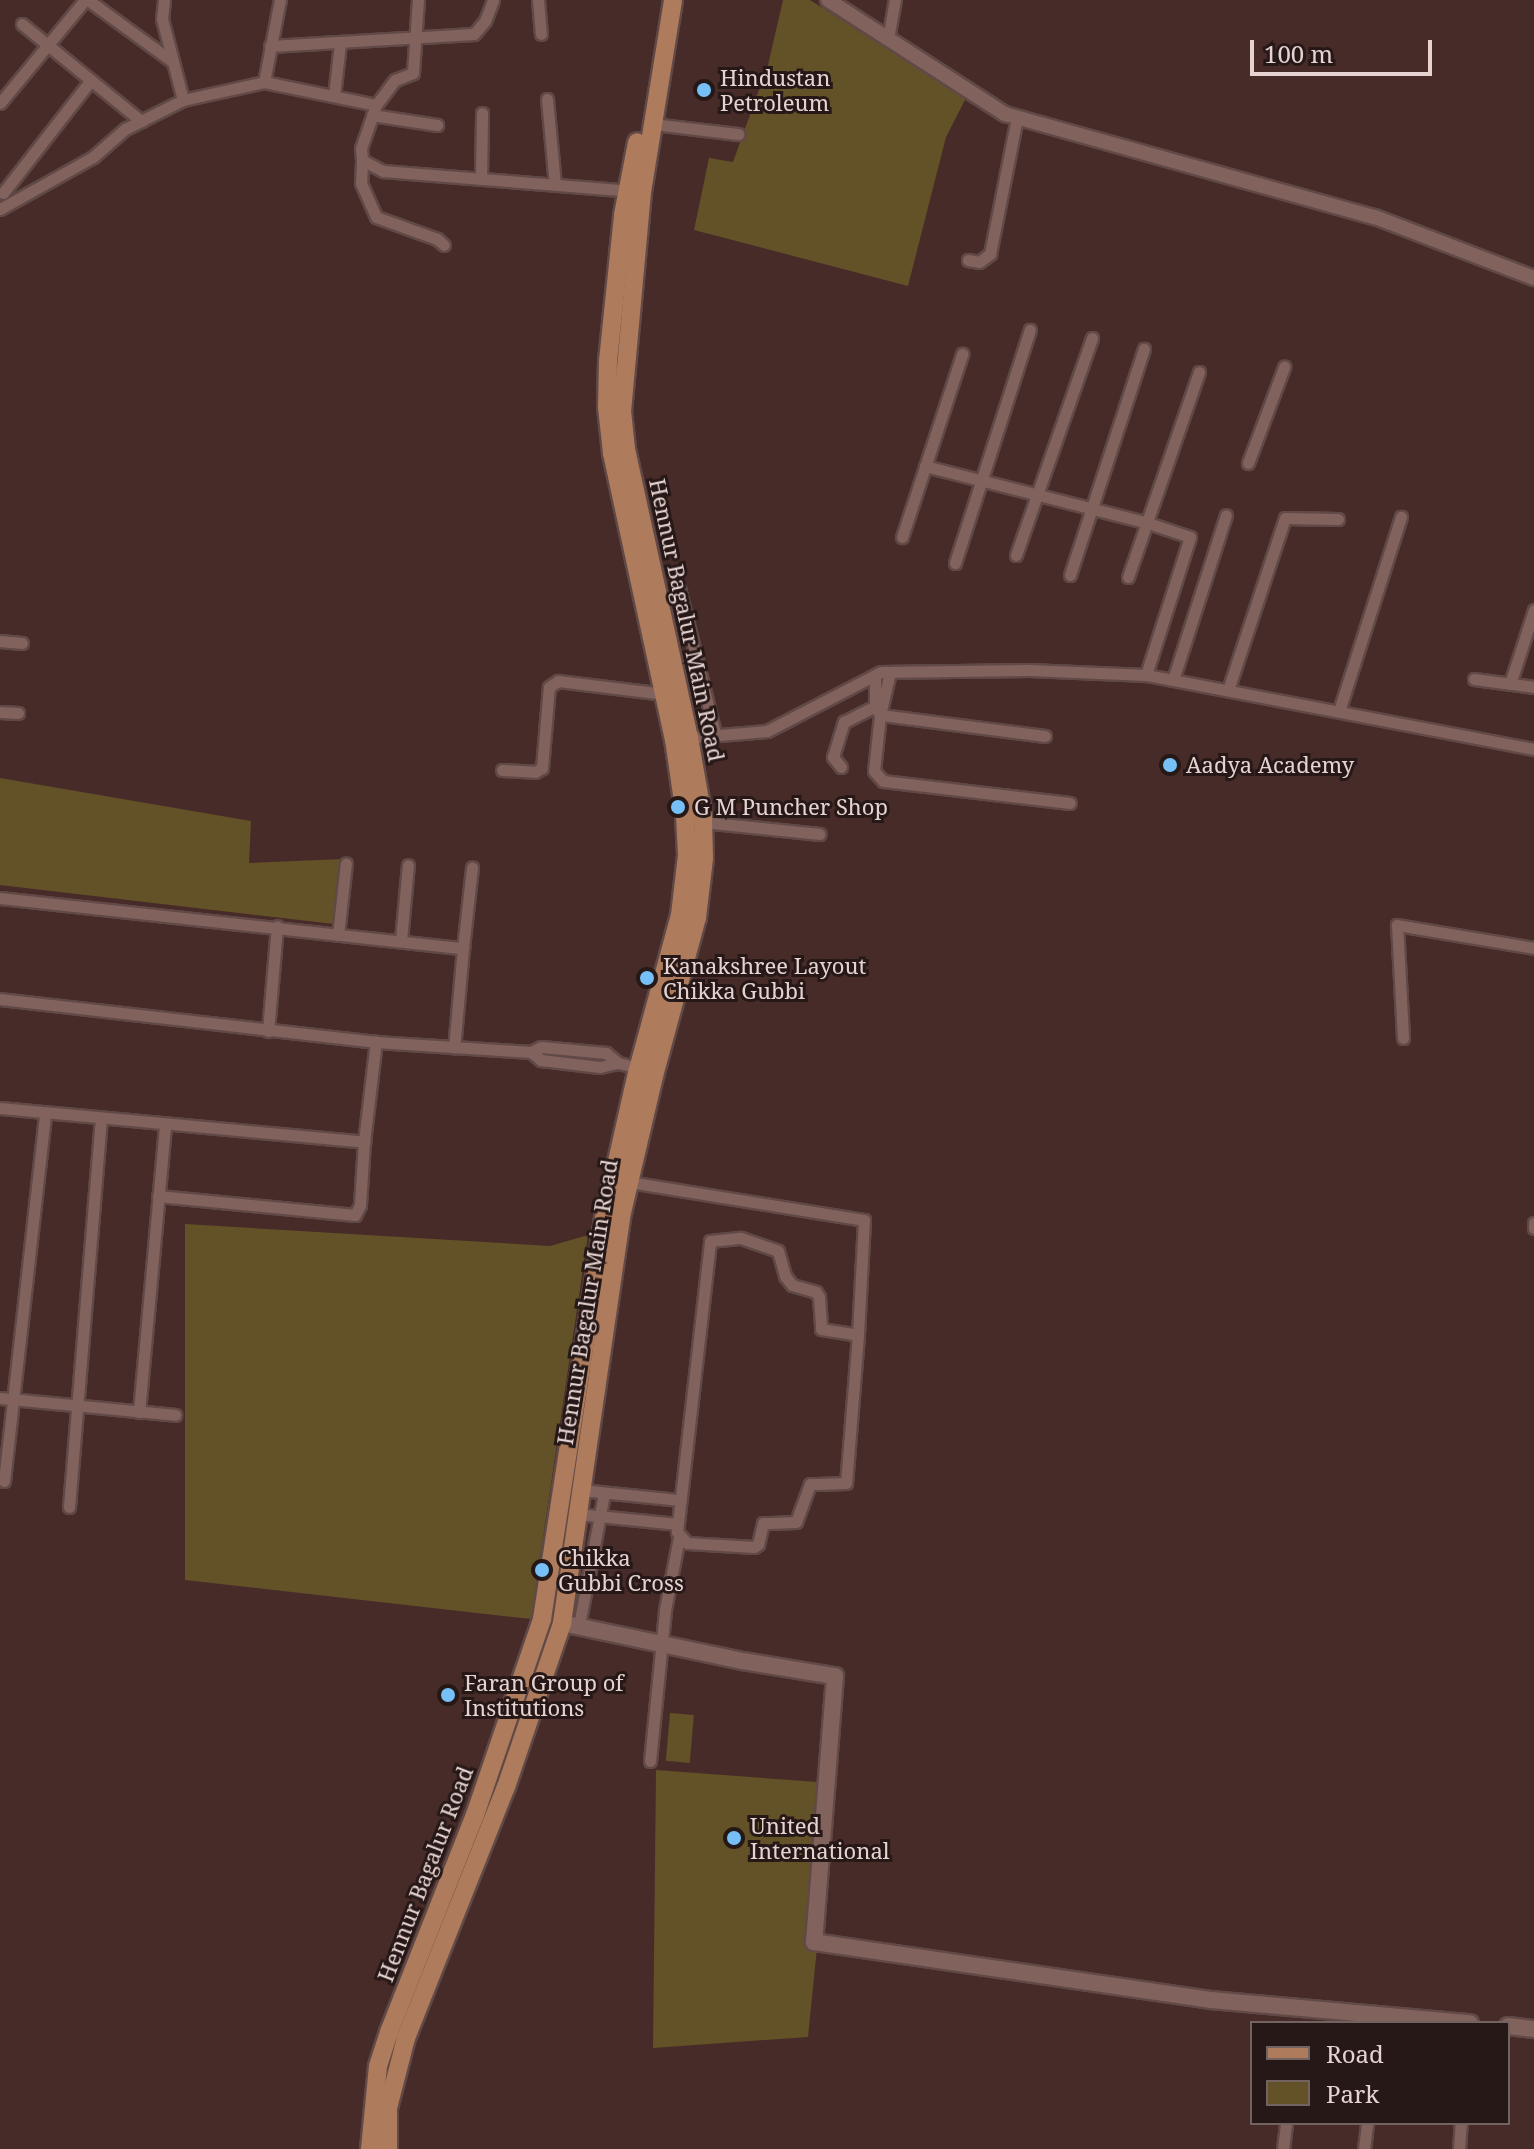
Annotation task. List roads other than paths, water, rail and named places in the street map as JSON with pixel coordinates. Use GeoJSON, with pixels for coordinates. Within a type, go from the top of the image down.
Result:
{"type":"FeatureCollection","features":[{"type":"Feature","properties":{"kind":"main road","name":"Hennur Bagalur Main Road"},"geometry":{"type":"LineString","coordinates":[[542,1619],[604,1219],[646,1070],[697,918],[704,858],[703,822],[681,739],[626,449],[622,412],[635,191],[653,124],[653,88],[662,0]]}},
{"type":"Feature","properties":{"kind":"main road","name":"Hennur Bagalur Main Road"},"geometry":{"type":"LineString","coordinates":[[570,1624],[581,1490],[646,1070],[680,915],[687,855],[681,739],[664,694],[618,482],[607,407],[608,361],[635,191],[653,88],[673,0]]}},
{"type":"Feature","properties":{"kind":"main road","name":"Hennur Bagalur Road"},"geometry":{"type":"LineString","coordinates":[[370,2149],[373,2105],[382,2055],[475,1815],[542,1619]]}},
{"type":"Feature","properties":{"kind":"main road","name":"Hennur Bagalur Road"},"geometry":{"type":"LineString","coordinates":[[388,2149],[388,2108],[406,2038],[570,1624]]}},
{"type":"Feature","properties":{"kind":"main road"},"geometry":{"type":"LineString","coordinates":[[570,1624],[835,1676],[814,1942],[1137,1991],[1378,2018],[1433,2021]]}},
{"type":"Feature","properties":{"kind":"main road"},"geometry":{"type":"LineString","coordinates":[[1510,2026],[1534,2029]]}},
{"type":"Feature","properties":{"kind":"street"},"geometry":{"type":"LineString","coordinates":[[0,103],[86,0],[173,62]]}},
{"type":"Feature","properties":{"kind":"street"},"geometry":{"type":"LineString","coordinates":[[164,0],[162,19],[183,100]]}},
{"type":"Feature","properties":{"kind":"street"},"geometry":{"type":"LineString","coordinates":[[264,82],[280,0]]}},
{"type":"Feature","properties":{"kind":"street"},"geometry":{"type":"LineString","coordinates":[[418,0],[413,73],[395,80],[374,110],[361,148],[361,183],[376,217],[437,239],[444,245]]}},
{"type":"Feature","properties":{"kind":"street"},"geometry":{"type":"LineString","coordinates":[[270,46],[474,34],[485,21],[493,0]]}},
{"type":"Feature","properties":{"kind":"street"},"geometry":{"type":"LineString","coordinates":[[538,0],[541,34]]}},
{"type":"Feature","properties":{"kind":"street"},"geometry":{"type":"LineString","coordinates":[[828,0],[1005,114],[1375,217],[1534,278]]}},
{"type":"Feature","properties":{"kind":"street"},"geometry":{"type":"LineString","coordinates":[[888,39],[895,0]]}},
{"type":"Feature","properties":{"kind":"street"},"geometry":{"type":"LineString","coordinates":[[22,24],[141,121]]}},
{"type":"Feature","properties":{"kind":"street"},"geometry":{"type":"LineString","coordinates":[[334,96],[340,43]]}},
{"type":"Feature","properties":{"kind":"street"},"geometry":{"type":"LineString","coordinates":[[0,209],[6,195],[91,80]]}},
{"type":"Feature","properties":{"kind":"street"},"geometry":{"type":"LineString","coordinates":[[6,195],[93,157],[125,129],[183,100],[264,82],[334,96],[374,110],[437,125]]}},
{"type":"Feature","properties":{"kind":"street"},"geometry":{"type":"LineString","coordinates":[[547,99],[555,185]]}},
{"type":"Feature","properties":{"kind":"street"},"geometry":{"type":"LineString","coordinates":[[481,179],[482,113]]}},
{"type":"Feature","properties":{"kind":"street"},"geometry":{"type":"LineString","coordinates":[[968,260],[979,262],[990,254],[1017,118]]}},
{"type":"Feature","properties":{"kind":"street"},"geometry":{"type":"LineString","coordinates":[[653,124],[738,134]]}},
{"type":"Feature","properties":{"kind":"street"},"geometry":{"type":"LineString","coordinates":[[362,160],[383,171],[635,191]]}},
{"type":"Feature","properties":{"kind":"street"},"geometry":{"type":"LineString","coordinates":[[955,563],[1030,330]]}},
{"type":"Feature","properties":{"kind":"street"},"geometry":{"type":"LineString","coordinates":[[1016,555],[1092,338]]}},
{"type":"Feature","properties":{"kind":"street"},"geometry":{"type":"LineString","coordinates":[[1070,575],[1144,349]]}},
{"type":"Feature","properties":{"kind":"street"},"geometry":{"type":"LineString","coordinates":[[902,537],[962,354]]}},
{"type":"Feature","properties":{"kind":"street"},"geometry":{"type":"LineString","coordinates":[[1248,463],[1284,367]]}},
{"type":"Feature","properties":{"kind":"street"},"geometry":{"type":"LineString","coordinates":[[1128,577],[1199,372]]}},
{"type":"Feature","properties":{"kind":"street"},"geometry":{"type":"LineString","coordinates":[[925,466],[1093,508],[1190,537],[1146,675]]}},
{"type":"Feature","properties":{"kind":"street"},"geometry":{"type":"LineString","coordinates":[[1173,680],[1226,515]]}},
{"type":"Feature","properties":{"kind":"street"},"geometry":{"type":"LineString","coordinates":[[1339,711],[1401,517]]}},
{"type":"Feature","properties":{"kind":"street"},"geometry":{"type":"LineString","coordinates":[[1228,690],[1285,518],[1338,519]]}},
{"type":"Feature","properties":{"kind":"street"},"geometry":{"type":"LineString","coordinates":[[679,588],[715,734]]}},
{"type":"Feature","properties":{"kind":"street"},"geometry":{"type":"LineString","coordinates":[[1510,684],[1534,610]]}},
{"type":"Feature","properties":{"kind":"street"},"geometry":{"type":"LineString","coordinates":[[0,641],[22,643]]}},
{"type":"Feature","properties":{"kind":"street"},"geometry":{"type":"LineString","coordinates":[[681,739],[767,731],[875,675],[890,672],[1029,670],[1146,675],[1534,749]]}},
{"type":"Feature","properties":{"kind":"street"},"geometry":{"type":"LineString","coordinates":[[877,711],[890,672]]}},
{"type":"Feature","properties":{"kind":"street"},"geometry":{"type":"LineString","coordinates":[[875,675],[874,765],[876,775],[883,781],[1070,803]]}},
{"type":"Feature","properties":{"kind":"street"},"geometry":{"type":"LineString","coordinates":[[1474,679],[1534,687]]}},
{"type":"Feature","properties":{"kind":"street"},"geometry":{"type":"LineString","coordinates":[[502,770],[535,772],[542,768],[549,687],[558,681],[664,694]]}},
{"type":"Feature","properties":{"kind":"street"},"geometry":{"type":"LineString","coordinates":[[841,767],[833,757],[844,722],[877,711],[1045,736]]}},
{"type":"Feature","properties":{"kind":"street"},"geometry":{"type":"LineString","coordinates":[[0,712],[18,713]]}},
{"type":"Feature","properties":{"kind":"street"},"geometry":{"type":"LineString","coordinates":[[703,822],[819,834]]}},
{"type":"Feature","properties":{"kind":"street"},"geometry":{"type":"LineString","coordinates":[[338,935],[346,863]]}},
{"type":"Feature","properties":{"kind":"street"},"geometry":{"type":"LineString","coordinates":[[401,940],[408,865]]}},
{"type":"Feature","properties":{"kind":"street"},"geometry":{"type":"LineString","coordinates":[[454,1048],[472,868]]}},
{"type":"Feature","properties":{"kind":"street"},"geometry":{"type":"LineString","coordinates":[[0,898],[463,948]]}},
{"type":"Feature","properties":{"kind":"street"},"geometry":{"type":"LineString","coordinates":[[1403,1038],[1397,925],[1534,948]]}},
{"type":"Feature","properties":{"kind":"street"},"geometry":{"type":"LineString","coordinates":[[268,1031],[277,926]]}},
{"type":"Feature","properties":{"kind":"street"},"geometry":{"type":"LineString","coordinates":[[0,999],[376,1042],[531,1052],[541,1060],[600,1067],[618,1063],[646,1070]]}},
{"type":"Feature","properties":{"kind":"street"},"geometry":{"type":"LineString","coordinates":[[158,1196],[355,1215],[360,1205],[376,1042]]}},
{"type":"Feature","properties":{"kind":"street"},"geometry":{"type":"LineString","coordinates":[[0,1108],[364,1142]]}},
{"type":"Feature","properties":{"kind":"street"},"geometry":{"type":"LineString","coordinates":[[4,1481],[6,1399],[45,1113]]}},
{"type":"Feature","properties":{"kind":"street"},"geometry":{"type":"LineString","coordinates":[[69,1507],[101,1119]]}},
{"type":"Feature","properties":{"kind":"street"},"geometry":{"type":"LineString","coordinates":[[139,1412],[165,1125]]}},
{"type":"Feature","properties":{"kind":"street"},"geometry":{"type":"LineString","coordinates":[[629,1182],[864,1220],[846,1483],[810,1484],[796,1522],[763,1523],[758,1544],[754,1547],[687,1543],[679,1537]]}},
{"type":"Feature","properties":{"kind":"street"},"geometry":{"type":"LineString","coordinates":[[650,1761],[661,1643],[679,1537],[680,1500],[710,1241],[741,1238],[778,1251],[785,1276],[792,1285],[816,1292],[821,1329],[858,1335]]}},
{"type":"Feature","properties":{"kind":"street"},"geometry":{"type":"LineString","coordinates":[[6,1399],[175,1415]]}},
{"type":"Feature","properties":{"kind":"street"},"geometry":{"type":"LineString","coordinates":[[581,1490],[680,1500]]}},
{"type":"Feature","properties":{"kind":"street"},"geometry":{"type":"LineString","coordinates":[[542,1619],[570,1624],[604,1494]]}},
{"type":"Feature","properties":{"kind":"street"},"geometry":{"type":"LineString","coordinates":[[578,1514],[678,1524]]}},
{"type":"Feature","properties":{"kind":"street"},"geometry":{"type":"LineString","coordinates":[[1283,2149],[1286,2125]]}},
{"type":"Feature","properties":{"kind":"street"},"geometry":{"type":"LineString","coordinates":[[1364,2149],[1367,2125]]}},
{"type":"Feature","properties":{"kind":"street"},"geometry":{"type":"LineString","coordinates":[[1459,2149],[1461,2125]]}},
{"type":"Feature","properties":{"kind":"place","name":"Hindustan Petroleum"},"geometry":{"type":"Point","coordinates":[704,90]}},
{"type":"Feature","properties":{"kind":"place","name":"Aadya Academy"},"geometry":{"type":"Point","coordinates":[1170,765]}},
{"type":"Feature","properties":{"kind":"place","name":"G M Puncher Shop"},"geometry":{"type":"Point","coordinates":[678,807]}},
{"type":"Feature","properties":{"kind":"place","name":"Kanakshree Layout Chikka Gubbi"},"geometry":{"type":"Point","coordinates":[647,978]}},
{"type":"Feature","properties":{"kind":"place","name":"Chikka Gubbi Cross"},"geometry":{"type":"Point","coordinates":[542,1570]}},
{"type":"Feature","properties":{"kind":"place","name":"Faran Group of Institutions"},"geometry":{"type":"Point","coordinates":[448,1695]}},
{"type":"Feature","properties":{"kind":"place","name":"United International"},"geometry":{"type":"Point","coordinates":[734,1838]}}]}
